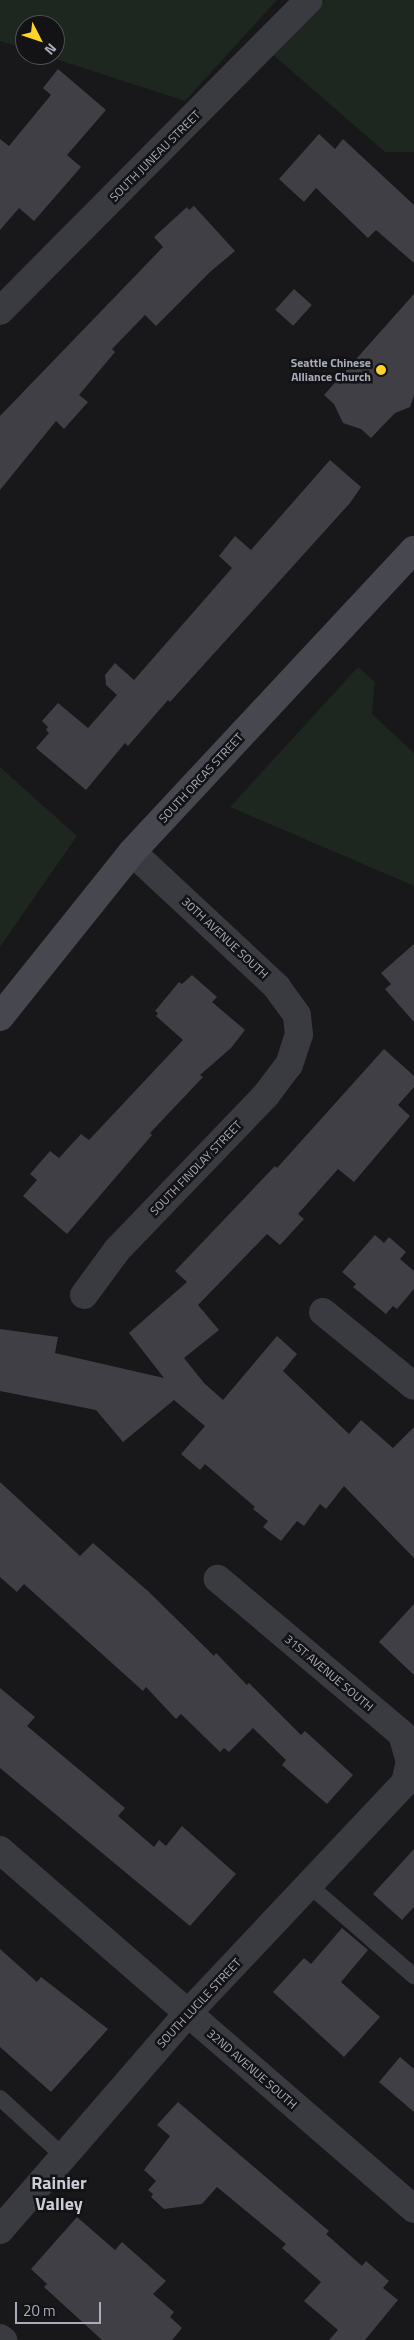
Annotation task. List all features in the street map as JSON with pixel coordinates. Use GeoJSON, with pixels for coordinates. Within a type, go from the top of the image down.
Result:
{"type":"FeatureCollection","features":[{"type":"Feature","properties":{"kind":"street","name":"SOUTH JUNEAU STREET"},"geometry":{"type":"LineString","coordinates":[[0,311],[309,0]]}},
{"type":"Feature","properties":{"kind":"street","name":"SOUTH ORCAS STREET"},"geometry":{"type":"LineString","coordinates":[[0,1017],[132,852],[414,550]]}},
{"type":"Feature","properties":{"kind":"street","name":"30TH AVENUE SOUTH"},"geometry":{"type":"LineString","coordinates":[[132,852],[277,987],[297,1015],[299,1035]]}},
{"type":"Feature","properties":{"kind":"street","name":"SOUTH FINDLAY STREET"},"geometry":{"type":"LineString","coordinates":[[84,1295],[117,1250],[266,1095],[289,1065],[299,1035]]}},
{"type":"Feature","properties":{"kind":"street"},"geometry":{"type":"LineString","coordinates":[[323,1312],[414,1386]]}},
{"type":"Feature","properties":{"kind":"street","name":"31ST AVENUE SOUTH"},"geometry":{"type":"LineString","coordinates":[[218,1579],[402,1734],[410,1762],[405,1783]]}},
{"type":"Feature","properties":{"kind":"street","name":"SOUTH LUCILE STREET"},"geometry":{"type":"LineString","coordinates":[[0,2230],[188,2013],[310,1886],[405,1783]]}},
{"type":"Feature","properties":{"kind":"street","name":"32ND AVENUE SOUTH"},"geometry":{"type":"LineString","coordinates":[[0,1850],[414,2209]]}},
{"type":"Feature","properties":{"kind":"lane"},"geometry":{"type":"LineString","coordinates":[[310,1886],[414,1976]]}},
{"type":"Feature","properties":{"kind":"lane"},"geometry":{"type":"LineString","coordinates":[[0,2098],[63,2156]]}},
{"type":"Feature","properties":{"kind":"shaded area"},"geometry":{"type":"Polygon","coordinates":[[[0,0],[277,0],[185,101],[65,62],[65,15],[15,15],[15,46],[0,41],[0,0]]]}},
{"type":"Feature","properties":{"kind":"shaded area"},"geometry":{"type":"Polygon","coordinates":[[[325,0],[414,0],[414,152],[385,152],[272,54],[325,0]]]}},
{"type":"Feature","properties":{"kind":"shaded area"},"geometry":{"type":"Polygon","coordinates":[[[358,667],[375,682],[372,714],[414,753],[414,886],[230,807],[358,667]]]}},
{"type":"Feature","properties":{"kind":"shaded area"},"geometry":{"type":"Polygon","coordinates":[[[0,767],[77,836],[0,947],[0,767]]]}},
{"type":"Feature","properties":{"kind":"building"},"geometry":{"type":"Polygon","coordinates":[[[58,69],[106,110],[67,155],[81,167],[34,221],[19,208],[0,230],[0,139],[9,146],[51,95],[43,88],[58,69]]]}},
{"type":"Feature","properties":{"kind":"building"},"geometry":{"type":"Polygon","coordinates":[[[319,134],[335,149],[343,139],[414,205],[414,263],[376,230],[368,238],[316,188],[304,202],[279,179],[319,134]]]}},
{"type":"Feature","properties":{"kind":"building"},"geometry":{"type":"Polygon","coordinates":[[[194,206],[235,251],[210,272],[156,326],[145,315],[112,349],[115,352],[79,395],[88,402],[64,429],[56,421],[0,490],[0,416],[163,247],[154,237],[187,207],[189,210],[194,206]]]}},
{"type":"Feature","properties":{"kind":"building"},"geometry":{"type":"Polygon","coordinates":[[[294,289],[312,305],[293,326],[275,310],[294,289]]]}},
{"type":"Feature","properties":{"kind":"building","name":"Seattle Chinese Alliance Church"},"geometry":{"type":"Polygon","coordinates":[[[414,294],[414,395],[410,407],[395,413],[371,438],[361,429],[343,423],[334,404],[324,395],[414,294]]]}},
{"type":"Feature","properties":{"kind":"building"},"geometry":{"type":"Polygon","coordinates":[[[330,460],[361,487],[350,503],[170,702],[168,700],[128,746],[125,743],[86,790],[36,748],[49,733],[46,730],[48,727],[42,721],[58,703],[88,728],[117,695],[106,685],[105,675],[115,663],[134,680],[232,568],[219,556],[235,536],[251,550],[330,460]]]}},
{"type":"Feature","properties":{"kind":"building"},"geometry":{"type":"Polygon","coordinates":[[[414,944],[414,1022],[385,989],[391,984],[381,973],[414,944]]]}},
{"type":"Feature","properties":{"kind":"building"},"geometry":{"type":"Polygon","coordinates":[[[192,975],[217,997],[212,1002],[245,1030],[231,1048],[200,1075],[203,1077],[150,1133],[152,1135],[67,1234],[23,1196],[37,1180],[30,1174],[50,1151],[59,1158],[81,1134],[89,1140],[183,1040],[156,1016],[158,1013],[155,1011],[179,982],[182,984],[192,975]]]}},
{"type":"Feature","properties":{"kind":"building"},"geometry":{"type":"Polygon","coordinates":[[[384,1049],[414,1076],[414,1087],[398,1105],[410,1116],[354,1182],[338,1169],[298,1214],[304,1219],[280,1245],[267,1234],[198,1305],[219,1330],[184,1358],[204,1383],[223,1400],[277,1336],[297,1354],[283,1371],[349,1434],[361,1420],[393,1448],[414,1427],[414,1558],[344,1486],[326,1509],[320,1504],[304,1526],[297,1521],[281,1541],[263,1527],[268,1521],[253,1509],[255,1507],[205,1464],[200,1470],[181,1454],[205,1426],[174,1400],[123,1442],[96,1410],[0,1391],[0,1329],[58,1337],[55,1353],[164,1378],[129,1333],[187,1282],[175,1271],[275,1166],[277,1168],[384,1049]]]}},
{"type":"Feature","properties":{"kind":"building"},"geometry":{"type":"Polygon","coordinates":[[[375,1235],[384,1243],[389,1237],[406,1252],[400,1259],[414,1271],[414,1289],[397,1309],[393,1306],[386,1314],[353,1287],[356,1284],[342,1272],[375,1235]]]}},
{"type":"Feature","properties":{"kind":"building"},"geometry":{"type":"Polygon","coordinates":[[[0,1482],[80,1556],[93,1543],[149,1592],[214,1656],[216,1653],[247,1685],[249,1683],[301,1735],[305,1731],[353,1775],[327,1804],[282,1765],[286,1760],[253,1728],[229,1752],[224,1748],[220,1752],[181,1714],[176,1719],[146,1687],[143,1691],[24,1584],[17,1592],[0,1577],[0,1482]]]}},
{"type":"Feature","properties":{"kind":"building"},"geometry":{"type":"Polygon","coordinates":[[[414,1604],[414,1675],[379,1642],[414,1604]]]}},
{"type":"Feature","properties":{"kind":"building"},"geometry":{"type":"Polygon","coordinates":[[[0,1688],[35,1717],[27,1726],[125,1808],[118,1816],[154,1847],[159,1840],[166,1846],[182,1826],[236,1874],[190,1926],[0,1768],[0,1688]]]}},
{"type":"Feature","properties":{"kind":"building"},"geometry":{"type":"Polygon","coordinates":[[[414,1849],[414,1907],[402,1920],[373,1894],[414,1849]]]}},
{"type":"Feature","properties":{"kind":"building"},"geometry":{"type":"Polygon","coordinates":[[[342,1928],[368,1950],[341,1982],[380,2017],[344,2057],[273,1992],[304,1958],[311,1964],[342,1928]]]}},
{"type":"Feature","properties":{"kind":"building"},"geometry":{"type":"Polygon","coordinates":[[[0,1949],[37,1982],[41,1977],[108,2029],[51,2092],[0,2047],[0,1949]]]}},
{"type":"Feature","properties":{"kind":"building"},"geometry":{"type":"Polygon","coordinates":[[[400,2057],[414,2069],[414,2112],[379,2082],[400,2057]]]}},
{"type":"Feature","properties":{"kind":"building"},"geometry":{"type":"Polygon","coordinates":[[[178,2102],[329,2231],[326,2234],[362,2266],[366,2261],[389,2281],[383,2288],[398,2300],[365,2340],[329,2340],[338,2330],[304,2301],[321,2282],[282,2248],[286,2244],[217,2187],[202,2204],[164,2209],[151,2197],[153,2194],[148,2190],[156,2181],[144,2170],[170,2136],[157,2125],[178,2102]]]}},
{"type":"Feature","properties":{"kind":"building"},"geometry":{"type":"Polygon","coordinates":[[[77,2217],[115,2250],[122,2242],[166,2281],[153,2294],[174,2312],[170,2317],[182,2328],[172,2340],[102,2340],[44,2287],[47,2284],[31,2269],[77,2217]]]}},
{"type":"Feature","properties":{"kind":"place","name":"Seattle Chinese Alliance Church"},"geometry":{"type":"Point","coordinates":[381,370]}},
{"type":"Feature","properties":{"kind":"district","name":"Rainier Valley"},"geometry":{"type":"Point","coordinates":[59,2194]}}]}
